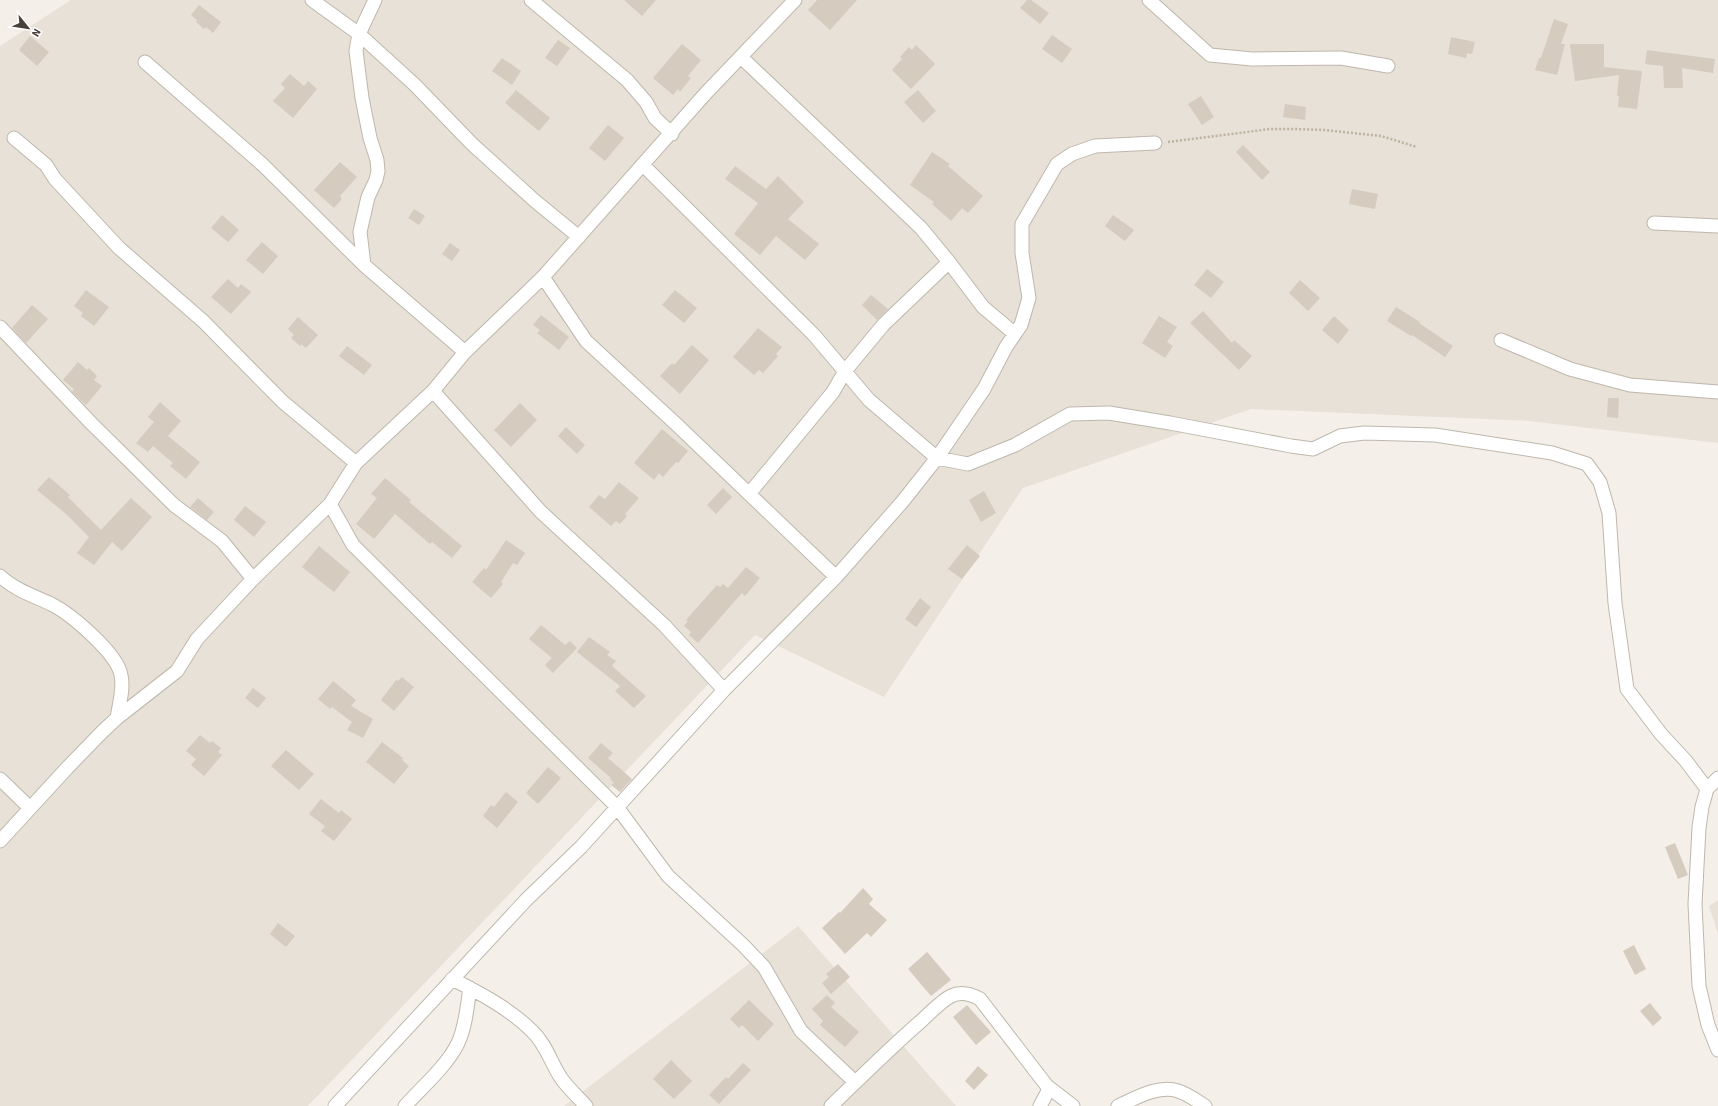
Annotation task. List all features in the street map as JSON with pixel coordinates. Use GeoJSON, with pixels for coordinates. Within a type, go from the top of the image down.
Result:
{"type":"FeatureCollection","features":[{"type":"Feature","properties":{"kind":"street"},"geometry":{"type":"LineString","coordinates":[[312,0],[359,34],[415,85],[472,144],[535,201],[579,237]]}},
{"type":"Feature","properties":{"kind":"street"},"geometry":{"type":"LineString","coordinates":[[364,265],[360,232],[367,202],[378,171],[377,160],[370,138],[362,98],[356,51],[359,34],[375,0]]}},
{"type":"Feature","properties":{"kind":"street"},"geometry":{"type":"LineString","coordinates":[[531,0],[627,80],[646,102],[655,118],[672,134]]}},
{"type":"Feature","properties":{"kind":"street"},"geometry":{"type":"LineString","coordinates":[[0,841],[68,767],[117,718],[176,671],[197,639],[253,579],[330,504],[356,463],[433,391],[465,352],[543,277],[672,134],[706,93],[795,0]]}},
{"type":"Feature","properties":{"kind":"street"},"geometry":{"type":"LineString","coordinates":[[1150,0],[1210,55],[1252,59],[1341,58],[1388,66]]}},
{"type":"Feature","properties":{"kind":"street"},"geometry":{"type":"LineString","coordinates":[[741,56],[922,228],[983,307],[1015,334]]}},
{"type":"Feature","properties":{"kind":"street"},"geometry":{"type":"LineString","coordinates":[[145,62],[263,166],[364,265],[465,352]]}},
{"type":"Feature","properties":{"kind":"street"},"geometry":{"type":"LineString","coordinates":[[14,138],[46,165],[55,178],[119,248],[202,321],[283,402],[356,463]]}},
{"type":"Feature","properties":{"kind":"street"},"geometry":{"type":"LineString","coordinates":[[335,1106],[526,900],[581,847],[724,690],[836,577],[903,500],[937,458],[984,389],[1021,325],[1029,298],[1022,253],[1022,224],[1057,164],[1072,154],[1094,146],[1156,143]]}},
{"type":"Feature","properties":{"kind":"street"},"geometry":{"type":"LineString","coordinates":[[643,165],[814,335],[869,400],[937,458],[968,464],[1015,445],[1070,414],[1109,414],[1170,423],[1313,449],[1340,436],[1364,433],[1435,435],[1552,453],[1587,464],[1600,482],[1609,513],[1615,603],[1627,689],[1661,734],[1686,761],[1707,789]]}},
{"type":"Feature","properties":{"kind":"street"},"geometry":{"type":"LineString","coordinates":[[1654,223],[1718,226]]}},
{"type":"Feature","properties":{"kind":"street"},"geometry":{"type":"LineString","coordinates":[[749,494],[833,392],[845,371],[884,324],[949,262]]}},
{"type":"Feature","properties":{"kind":"street"},"geometry":{"type":"LineString","coordinates":[[543,277],[586,341],[610,362],[836,577]]}},
{"type":"Feature","properties":{"kind":"street"},"geometry":{"type":"LineString","coordinates":[[0,327],[91,422],[174,505],[222,541],[253,579]]}},
{"type":"Feature","properties":{"kind":"street"},"geometry":{"type":"LineString","coordinates":[[1501,340],[1570,369],[1630,385],[1718,392]]}},
{"type":"Feature","properties":{"kind":"street"},"geometry":{"type":"LineString","coordinates":[[433,391],[541,512],[664,625],[724,690]]}},
{"type":"Feature","properties":{"kind":"street"},"geometry":{"type":"LineString","coordinates":[[330,504],[352,545],[617,807],[668,876],[743,945],[764,967],[801,1031],[856,1082]]}},
{"type":"Feature","properties":{"kind":"street"},"geometry":{"type":"LineString","coordinates":[[0,576],[14,586],[53,605],[95,637],[119,666],[121,694],[117,718]]}},
{"type":"Feature","properties":{"kind":"street"},"geometry":{"type":"LineString","coordinates":[[1718,778],[1707,789],[1699,828],[1695,904],[1699,986],[1708,1025],[1718,1050]]}},
{"type":"Feature","properties":{"kind":"street"},"geometry":{"type":"LineString","coordinates":[[0,779],[30,808]]}},
{"type":"Feature","properties":{"kind":"street"},"geometry":{"type":"LineString","coordinates":[[452,979],[470,988],[514,1016],[533,1032],[547,1051],[562,1079],[586,1106]]}},
{"type":"Feature","properties":{"kind":"street"},"geometry":{"type":"LineString","coordinates":[[405,1106],[449,1058],[459,1042],[465,1020],[470,988]]}},
{"type":"Feature","properties":{"kind":"street"},"geometry":{"type":"LineString","coordinates":[[830,1106],[880,1057],[950,996],[960,993],[971,994],[980,999],[1047,1086],[1073,1106]]}},
{"type":"Feature","properties":{"kind":"street"},"geometry":{"type":"LineString","coordinates":[[1040,1106],[1048,1091],[1047,1086]]}},
{"type":"Feature","properties":{"kind":"street"},"geometry":{"type":"LineString","coordinates":[[1118,1106],[1159,1090],[1168,1089],[1177,1090],[1205,1106]]}},
{"type":"Feature","properties":{"kind":"path"},"geometry":{"type":"LineString","coordinates":[[1156,143],[1270,130],[1295,129],[1324,130],[1381,136],[1416,147]]}},
{"type":"Feature","properties":{"kind":"shaded area"},"geometry":{"type":"Polygon","coordinates":[[[71,0],[1718,0],[1718,443],[1529,421],[1251,409],[1023,488],[884,697],[755,635],[308,1106],[0,1106],[0,46],[71,0]]]}},
{"type":"Feature","properties":{"kind":"shaded area"},"geometry":{"type":"Polygon","coordinates":[[[1718,900],[1718,934],[1709,906],[1718,900]]]}},
{"type":"Feature","properties":{"kind":"shaded area"},"geometry":{"type":"Polygon","coordinates":[[[798,926],[956,1106],[564,1106],[798,926]]]}},
{"type":"Feature","properties":{"kind":"building"},"geometry":{"type":"Polygon","coordinates":[[[624,0],[656,0],[642,16],[624,0]]]}},
{"type":"Feature","properties":{"kind":"building"},"geometry":{"type":"Polygon","coordinates":[[[817,0],[857,0],[830,30],[808,10],[817,0]]]}},
{"type":"Feature","properties":{"kind":"building"},"geometry":{"type":"Polygon","coordinates":[[[1027,0],[1031,0],[1049,13],[1040,24],[1020,8],[1027,0]]]}},
{"type":"Feature","properties":{"kind":"building"},"geometry":{"type":"Polygon","coordinates":[[[199,5],[221,22],[213,33],[206,27],[204,29],[191,15],[199,5]]]}},
{"type":"Feature","properties":{"kind":"building"},"geometry":{"type":"Polygon","coordinates":[[[1554,19],[1568,24],[1561,44],[1565,44],[1557,75],[1535,70],[1539,58],[1541,58],[1554,19]]]}},
{"type":"Feature","properties":{"kind":"building"},"geometry":{"type":"Polygon","coordinates":[[[1052,35],[1072,49],[1062,63],[1042,49],[1052,35]]]}},
{"type":"Feature","properties":{"kind":"building"},"geometry":{"type":"Polygon","coordinates":[[[30,36],[49,52],[37,66],[19,50],[30,36]]]}},
{"type":"Feature","properties":{"kind":"building"},"geometry":{"type":"Polygon","coordinates":[[[1451,37],[1475,42],[1472,54],[1467,53],[1466,58],[1448,54],[1451,37]]]}},
{"type":"Feature","properties":{"kind":"building"},"geometry":{"type":"Polygon","coordinates":[[[558,40],[570,48],[557,66],[545,58],[558,40]]]}},
{"type":"Feature","properties":{"kind":"building"},"geometry":{"type":"Polygon","coordinates":[[[682,44],[701,60],[688,76],[691,78],[680,92],[678,89],[673,95],[653,78],[682,44]]]}},
{"type":"Feature","properties":{"kind":"building"},"geometry":{"type":"Polygon","coordinates":[[[1570,44],[1604,44],[1604,67],[1642,71],[1637,109],[1618,107],[1619,96],[1617,96],[1619,75],[1575,81],[1570,44]]]}},
{"type":"Feature","properties":{"kind":"building"},"geometry":{"type":"Polygon","coordinates":[[[916,45],[935,64],[911,89],[892,70],[902,59],[900,57],[909,47],[912,50],[916,45]]]}},
{"type":"Feature","properties":{"kind":"building"},"geometry":{"type":"Polygon","coordinates":[[[1647,50],[1715,59],[1713,73],[1682,68],[1683,88],[1664,88],[1663,66],[1645,64],[1647,50]]]}},
{"type":"Feature","properties":{"kind":"building"},"geometry":{"type":"Polygon","coordinates":[[[502,58],[521,71],[512,85],[492,71],[502,58]]]}},
{"type":"Feature","properties":{"kind":"building"},"geometry":{"type":"Polygon","coordinates":[[[290,74],[304,86],[308,81],[317,89],[293,118],[273,101],[285,88],[281,84],[290,74]]]}},
{"type":"Feature","properties":{"kind":"building"},"geometry":{"type":"Polygon","coordinates":[[[516,90],[550,118],[539,131],[505,103],[516,90]]]}},
{"type":"Feature","properties":{"kind":"building"},"geometry":{"type":"Polygon","coordinates":[[[918,90],[936,111],[923,123],[904,102],[918,90]]]}},
{"type":"Feature","properties":{"kind":"building"},"geometry":{"type":"Polygon","coordinates":[[[1201,96],[1214,117],[1202,125],[1188,104],[1201,96]]]}},
{"type":"Feature","properties":{"kind":"building"},"geometry":{"type":"Polygon","coordinates":[[[1285,104],[1306,107],[1305,120],[1283,117],[1285,104]]]}},
{"type":"Feature","properties":{"kind":"building"},"geometry":{"type":"Polygon","coordinates":[[[608,125],[624,138],[605,161],[589,148],[608,125]]]}},
{"type":"Feature","properties":{"kind":"building"},"geometry":{"type":"Polygon","coordinates":[[[1243,145],[1270,172],[1262,180],[1236,152],[1243,145]]]}},
{"type":"Feature","properties":{"kind":"building"},"geometry":{"type":"Polygon","coordinates":[[[932,152],[950,164],[948,166],[983,196],[968,213],[962,208],[951,221],[932,204],[934,202],[910,185],[932,152]]]}},
{"type":"Feature","properties":{"kind":"building"},"geometry":{"type":"Polygon","coordinates":[[[340,162],[357,177],[340,196],[342,199],[334,208],[314,190],[340,162]]]}},
{"type":"Feature","properties":{"kind":"building"},"geometry":{"type":"Polygon","coordinates":[[[735,166],[766,189],[778,176],[804,202],[788,219],[819,244],[805,260],[776,236],[760,255],[734,234],[758,203],[725,179],[735,166]]]}},
{"type":"Feature","properties":{"kind":"building"},"geometry":{"type":"Polygon","coordinates":[[[1352,189],[1378,194],[1375,209],[1349,204],[1352,189]]]}},
{"type":"Feature","properties":{"kind":"building"},"geometry":{"type":"Polygon","coordinates":[[[414,209],[425,216],[419,225],[408,218],[414,209]]]}},
{"type":"Feature","properties":{"kind":"building"},"geometry":{"type":"Polygon","coordinates":[[[222,215],[239,230],[228,242],[211,228],[222,215]]]}},
{"type":"Feature","properties":{"kind":"building"},"geometry":{"type":"Polygon","coordinates":[[[1113,215],[1134,230],[1125,241],[1105,226],[1113,215]]]}},
{"type":"Feature","properties":{"kind":"building"},"geometry":{"type":"Polygon","coordinates":[[[262,242],[278,256],[263,274],[246,260],[262,242]]]}},
{"type":"Feature","properties":{"kind":"building"},"geometry":{"type":"Polygon","coordinates":[[[450,243],[460,250],[452,261],[442,254],[450,243]]]}},
{"type":"Feature","properties":{"kind":"building"},"geometry":{"type":"Polygon","coordinates":[[[1207,269],[1224,282],[1211,298],[1194,285],[1207,269]]]}},
{"type":"Feature","properties":{"kind":"building"},"geometry":{"type":"Polygon","coordinates":[[[228,279],[238,288],[241,284],[251,292],[231,314],[211,297],[228,279]]]}},
{"type":"Feature","properties":{"kind":"building"},"geometry":{"type":"Polygon","coordinates":[[[1300,280],[1320,298],[1308,311],[1289,293],[1300,280]]]}},
{"type":"Feature","properties":{"kind":"building"},"geometry":{"type":"Polygon","coordinates":[[[86,290],[109,307],[94,326],[81,316],[83,313],[74,306],[86,290]]]}},
{"type":"Feature","properties":{"kind":"building"},"geometry":{"type":"Polygon","coordinates":[[[675,290],[697,308],[684,323],[662,305],[675,290]]]}},
{"type":"Feature","properties":{"kind":"building"},"geometry":{"type":"Polygon","coordinates":[[[871,295],[888,309],[877,320],[862,305],[871,295]]]}},
{"type":"Feature","properties":{"kind":"building"},"geometry":{"type":"Polygon","coordinates":[[[32,305],[48,319],[26,343],[12,328],[32,305]]]}},
{"type":"Feature","properties":{"kind":"building"},"geometry":{"type":"Polygon","coordinates":[[[1396,307],[1453,346],[1445,357],[1412,335],[1411,336],[1387,321],[1396,307]]]}},
{"type":"Feature","properties":{"kind":"building"},"geometry":{"type":"Polygon","coordinates":[[[1203,311],[1232,343],[1234,340],[1252,356],[1239,370],[1190,323],[1203,311]]]}},
{"type":"Feature","properties":{"kind":"building"},"geometry":{"type":"Polygon","coordinates":[[[541,315],[569,337],[559,350],[537,333],[540,330],[533,325],[541,315]]]}},
{"type":"Feature","properties":{"kind":"building"},"geometry":{"type":"Polygon","coordinates":[[[1159,316],[1177,327],[1167,342],[1173,346],[1165,358],[1142,343],[1159,316]]]}},
{"type":"Feature","properties":{"kind":"building"},"geometry":{"type":"Polygon","coordinates":[[[1334,316],[1349,330],[1338,344],[1322,330],[1334,316]]]}},
{"type":"Feature","properties":{"kind":"building"},"geometry":{"type":"Polygon","coordinates":[[[298,317],[318,335],[306,348],[301,344],[300,346],[291,338],[294,335],[288,329],[298,317]]]}},
{"type":"Feature","properties":{"kind":"building"},"geometry":{"type":"Polygon","coordinates":[[[758,328],[782,347],[776,354],[778,356],[763,373],[759,370],[754,375],[733,357],[758,328]]]}},
{"type":"Feature","properties":{"kind":"building"},"geometry":{"type":"Polygon","coordinates":[[[692,345],[709,360],[680,394],[660,376],[672,363],[674,365],[692,345]]]}},
{"type":"Feature","properties":{"kind":"building"},"geometry":{"type":"Polygon","coordinates":[[[347,346],[372,365],[364,375],[339,356],[347,346]]]}},
{"type":"Feature","properties":{"kind":"building"},"geometry":{"type":"Polygon","coordinates":[[[78,362],[87,370],[89,368],[97,376],[94,380],[102,386],[86,405],[72,392],[74,389],[63,380],[78,362]]]}},
{"type":"Feature","properties":{"kind":"building"},"geometry":{"type":"Polygon","coordinates":[[[1608,398],[1619,398],[1618,418],[1607,417],[1608,398]]]}},
{"type":"Feature","properties":{"kind":"building"},"geometry":{"type":"Polygon","coordinates":[[[160,402],[181,421],[168,436],[200,462],[186,479],[170,466],[173,463],[153,446],[148,452],[136,443],[154,422],[148,417],[160,402]]]}},
{"type":"Feature","properties":{"kind":"building"},"geometry":{"type":"Polygon","coordinates":[[[520,403],[537,420],[511,447],[494,430],[520,403]]]}},
{"type":"Feature","properties":{"kind":"building"},"geometry":{"type":"Polygon","coordinates":[[[566,427],[585,445],[577,454],[558,436],[566,427]]]}},
{"type":"Feature","properties":{"kind":"building"},"geometry":{"type":"Polygon","coordinates":[[[662,429],[688,451],[663,477],[659,473],[654,480],[634,463],[662,429]]]}},
{"type":"Feature","properties":{"kind":"building"},"geometry":{"type":"Polygon","coordinates":[[[49,477],[70,495],[68,497],[101,530],[131,498],[152,517],[122,551],[112,542],[94,565],[77,553],[89,537],[66,514],[37,490],[49,477]]]}},
{"type":"Feature","properties":{"kind":"building"},"geometry":{"type":"Polygon","coordinates":[[[385,478],[411,500],[409,502],[462,546],[452,558],[432,542],[430,544],[395,514],[374,539],[356,524],[377,498],[371,494],[385,478]]]}},
{"type":"Feature","properties":{"kind":"building"},"geometry":{"type":"Polygon","coordinates":[[[619,482],[639,498],[625,514],[627,516],[620,524],[616,521],[611,526],[589,507],[599,495],[605,499],[619,482]]]}},
{"type":"Feature","properties":{"kind":"building"},"geometry":{"type":"Polygon","coordinates":[[[723,488],[732,497],[716,514],[707,505],[723,488]]]}},
{"type":"Feature","properties":{"kind":"building"},"geometry":{"type":"Polygon","coordinates":[[[984,491],[996,513],[981,522],[969,500],[984,491]]]}},
{"type":"Feature","properties":{"kind":"building"},"geometry":{"type":"Polygon","coordinates":[[[198,498],[214,512],[207,520],[190,507],[198,498]]]}},
{"type":"Feature","properties":{"kind":"building"},"geometry":{"type":"Polygon","coordinates":[[[245,506],[266,522],[254,537],[234,520],[245,506]]]}},
{"type":"Feature","properties":{"kind":"building"},"geometry":{"type":"Polygon","coordinates":[[[506,540],[525,553],[517,565],[513,563],[501,582],[503,584],[491,598],[472,582],[484,568],[486,570],[506,540]]]}},
{"type":"Feature","properties":{"kind":"building"},"geometry":{"type":"Polygon","coordinates":[[[967,545],[980,556],[962,579],[948,569],[967,545]]]}},
{"type":"Feature","properties":{"kind":"building"},"geometry":{"type":"Polygon","coordinates":[[[319,546],[350,572],[334,592],[302,567],[319,546]]]}},
{"type":"Feature","properties":{"kind":"building"},"geometry":{"type":"Polygon","coordinates":[[[746,567],[760,578],[745,596],[742,593],[698,643],[689,635],[691,632],[684,626],[688,621],[686,620],[717,585],[720,587],[723,584],[728,588],[746,567]]]}},
{"type":"Feature","properties":{"kind":"building"},"geometry":{"type":"Polygon","coordinates":[[[920,598],[931,607],[916,627],[905,619],[920,598]]]}},
{"type":"Feature","properties":{"kind":"building"},"geometry":{"type":"Polygon","coordinates":[[[541,625],[565,645],[570,641],[577,648],[553,673],[545,665],[552,658],[529,639],[541,625]]]}},
{"type":"Feature","properties":{"kind":"building"},"geometry":{"type":"Polygon","coordinates":[[[589,637],[610,652],[607,655],[616,661],[612,666],[646,696],[634,708],[615,691],[620,686],[577,652],[589,637]]]}},
{"type":"Feature","properties":{"kind":"building"},"geometry":{"type":"Polygon","coordinates":[[[402,677],[414,687],[394,711],[381,700],[396,680],[398,681],[402,677]]]}},
{"type":"Feature","properties":{"kind":"building"},"geometry":{"type":"Polygon","coordinates":[[[333,681],[356,700],[351,706],[373,719],[363,738],[347,730],[352,722],[332,707],[330,709],[318,699],[333,681]]]}},
{"type":"Feature","properties":{"kind":"building"},"geometry":{"type":"Polygon","coordinates":[[[253,688],[266,698],[258,708],[245,698],[253,688]]]}},
{"type":"Feature","properties":{"kind":"building"},"geometry":{"type":"Polygon","coordinates":[[[200,735],[210,743],[212,741],[221,748],[218,752],[222,755],[204,776],[191,765],[196,759],[186,751],[200,735]]]}},
{"type":"Feature","properties":{"kind":"building"},"geometry":{"type":"Polygon","coordinates":[[[382,742],[403,758],[402,760],[409,766],[394,784],[366,762],[382,742]]]}},
{"type":"Feature","properties":{"kind":"building"},"geometry":{"type":"Polygon","coordinates":[[[601,743],[613,753],[608,758],[632,779],[620,792],[611,785],[614,783],[610,779],[611,778],[588,758],[601,743]]]}},
{"type":"Feature","properties":{"kind":"building"},"geometry":{"type":"Polygon","coordinates":[[[286,750],[314,774],[299,790],[271,766],[286,750]]]}},
{"type":"Feature","properties":{"kind":"building"},"geometry":{"type":"Polygon","coordinates":[[[548,767],[561,778],[538,804],[526,793],[548,767]]]}},
{"type":"Feature","properties":{"kind":"building"},"geometry":{"type":"Polygon","coordinates":[[[506,792],[518,802],[497,828],[483,816],[491,805],[494,807],[506,792]]]}},
{"type":"Feature","properties":{"kind":"building"},"geometry":{"type":"Polygon","coordinates":[[[321,799],[339,813],[341,810],[352,819],[334,841],[321,831],[325,826],[309,814],[321,799]]]}},
{"type":"Feature","properties":{"kind":"building"},"geometry":{"type":"Polygon","coordinates":[[[1675,843],[1688,875],[1678,879],[1665,847],[1675,843]]]}},
{"type":"Feature","properties":{"kind":"building"},"geometry":{"type":"Polygon","coordinates":[[[863,888],[873,899],[869,904],[887,920],[871,937],[867,933],[845,954],[822,928],[839,912],[840,913],[863,888]]]}},
{"type":"Feature","properties":{"kind":"building"},"geometry":{"type":"Polygon","coordinates":[[[278,923],[295,936],[286,947],[270,934],[278,923]]]}},
{"type":"Feature","properties":{"kind":"building"},"geometry":{"type":"Polygon","coordinates":[[[1634,945],[1646,969],[1635,975],[1623,951],[1634,945]]]}},
{"type":"Feature","properties":{"kind":"building"},"geometry":{"type":"Polygon","coordinates":[[[927,952],[951,980],[931,996],[908,969],[927,952]]]}},
{"type":"Feature","properties":{"kind":"building"},"geometry":{"type":"Polygon","coordinates":[[[838,964],[850,977],[831,994],[822,983],[829,977],[826,974],[838,964]]]}},
{"type":"Feature","properties":{"kind":"building"},"geometry":{"type":"Polygon","coordinates":[[[827,995],[835,1003],[831,1007],[859,1032],[845,1047],[820,1025],[823,1021],[812,1009],[827,995]]]}},
{"type":"Feature","properties":{"kind":"building"},"geometry":{"type":"Polygon","coordinates":[[[749,1000],[774,1024],[758,1041],[742,1025],[739,1028],[730,1019],[749,1000]]]}},
{"type":"Feature","properties":{"kind":"building"},"geometry":{"type":"Polygon","coordinates":[[[1650,1003],[1662,1018],[1653,1026],[1640,1011],[1650,1003]]]}},
{"type":"Feature","properties":{"kind":"building"},"geometry":{"type":"Polygon","coordinates":[[[967,1005],[991,1032],[976,1045],[953,1017],[967,1005]]]}},
{"type":"Feature","properties":{"kind":"building"},"geometry":{"type":"Polygon","coordinates":[[[671,1060],[692,1081],[674,1099],[653,1079],[671,1060]]]}},
{"type":"Feature","properties":{"kind":"building"},"geometry":{"type":"Polygon","coordinates":[[[743,1063],[751,1070],[719,1104],[709,1095],[726,1077],[728,1079],[743,1063]]]}},
{"type":"Feature","properties":{"kind":"building"},"geometry":{"type":"Polygon","coordinates":[[[978,1066],[988,1075],[974,1090],[965,1081],[978,1066]]]}}]}
